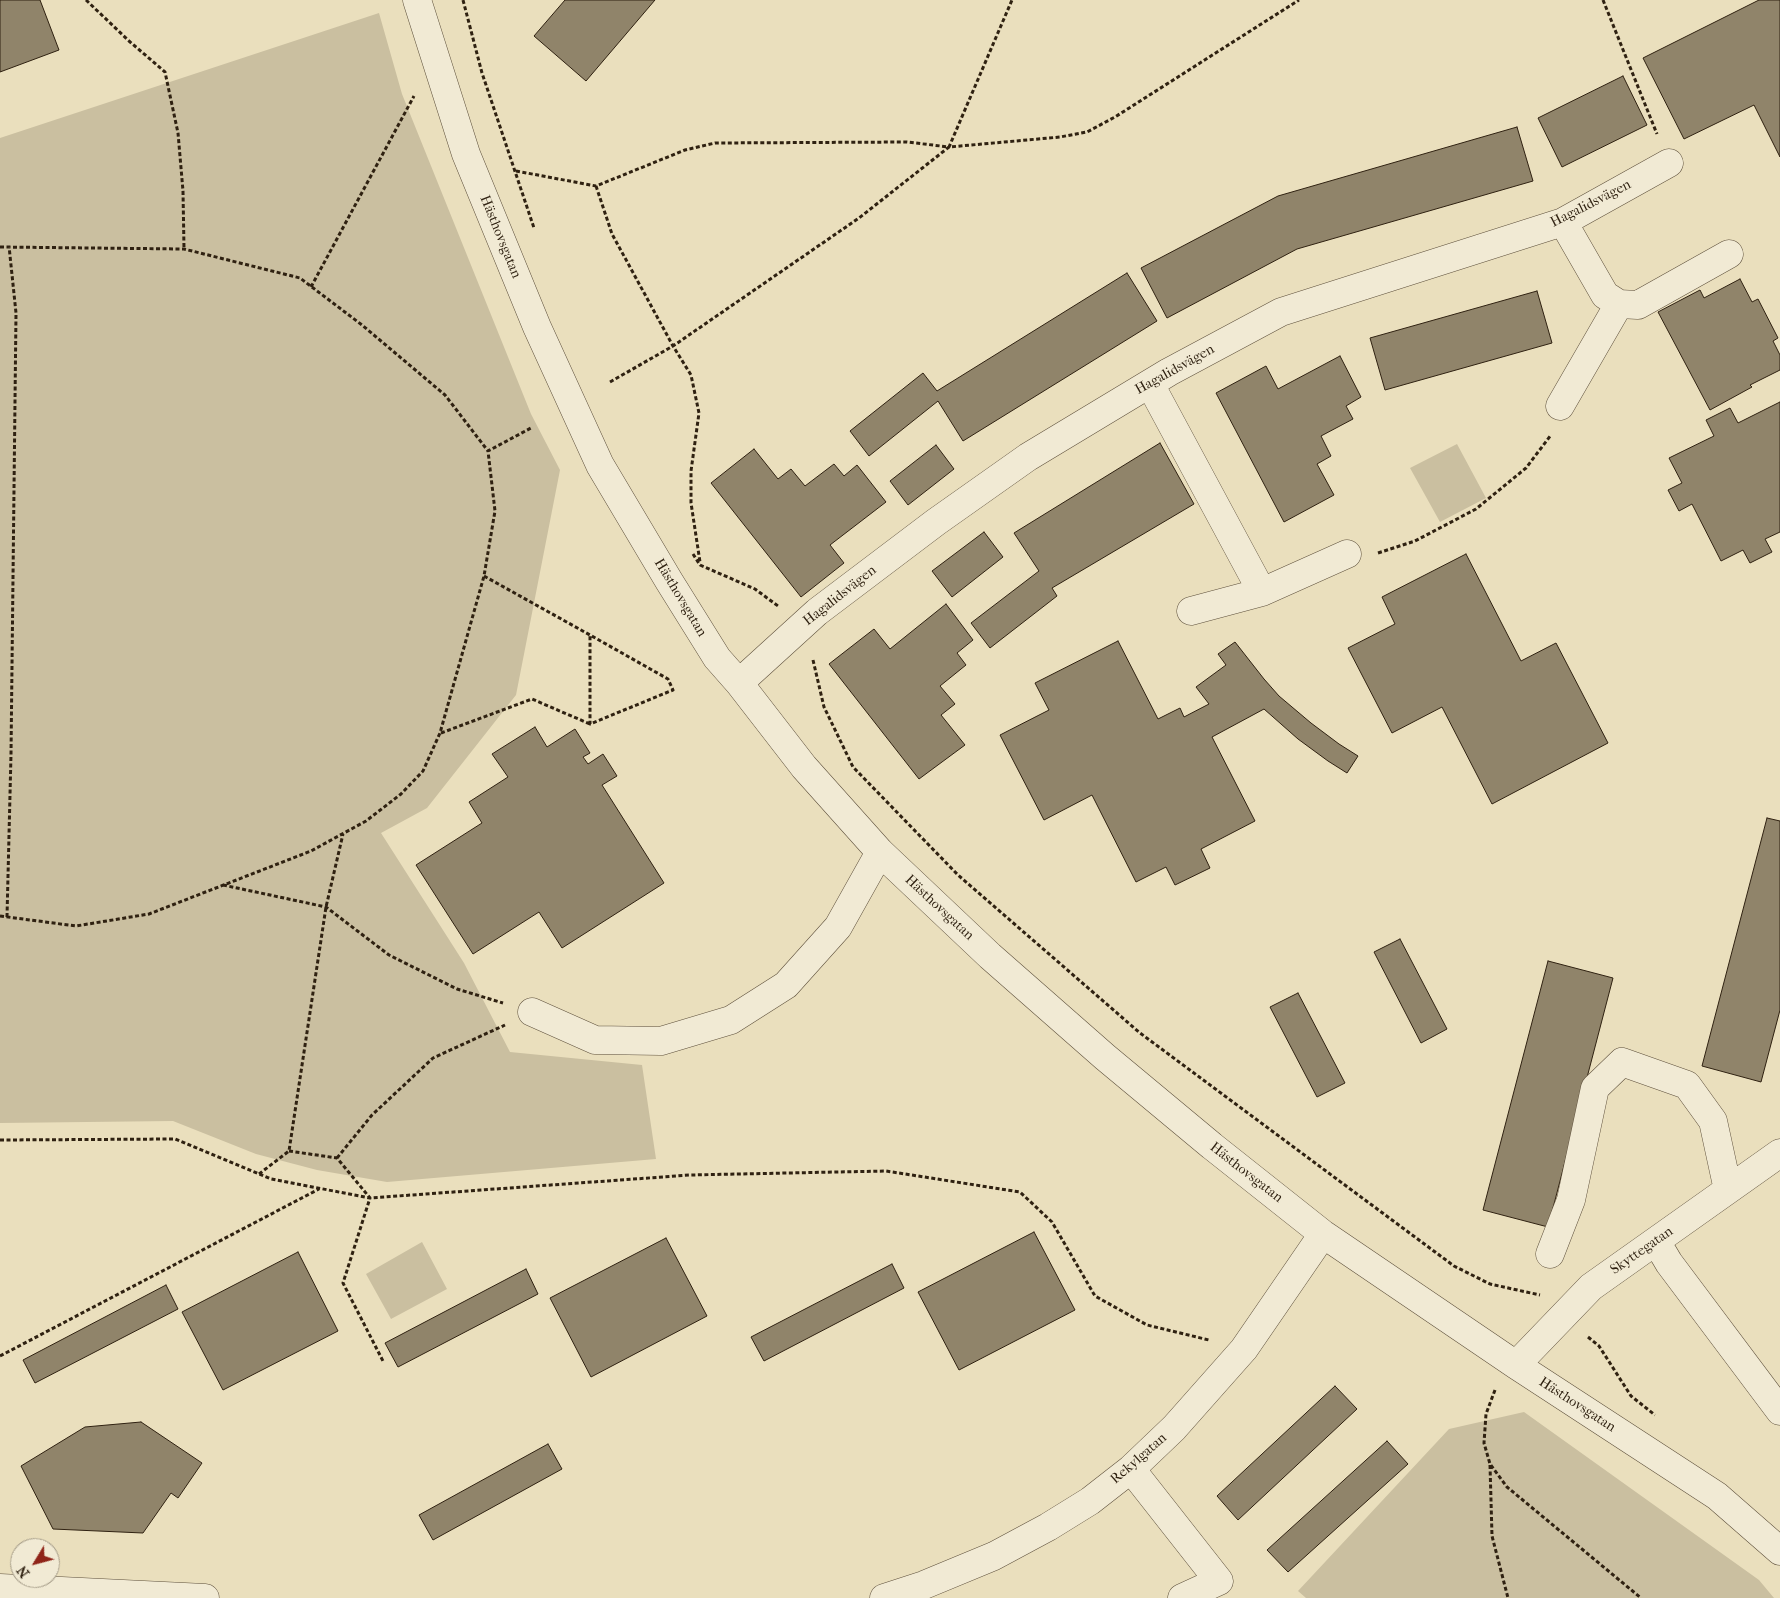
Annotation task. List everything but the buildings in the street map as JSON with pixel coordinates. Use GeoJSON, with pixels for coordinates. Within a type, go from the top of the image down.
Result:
{"type":"FeatureCollection","features":[{"type":"Feature","properties":{"kind":"street","name":"Hästhovsgatan"},"geometry":{"type":"LineString","coordinates":[[417,0],[466,154],[537,327],[600,465],[717,658],[739,683],[804,767],[880,852],[990,956],[1105,1057],[1212,1146],[1323,1234],[1516,1365],[1717,1496],[1780,1551]]}},
{"type":"Feature","properties":{"kind":"street","name":"Hagalidsvägen"},"geometry":{"type":"LineString","coordinates":[[739,683],[817,612],[936,522],[1028,457],[1150,384],[1281,312],[1563,222],[1669,163]]}},
{"type":"Feature","properties":{"kind":"street"},"geometry":{"type":"LineString","coordinates":[[1563,222],[1605,295],[1619,304],[1638,305],[1729,254]]}},
{"type":"Feature","properties":{"kind":"street"},"geometry":{"type":"LineString","coordinates":[[1560,406],[1619,304]]}},
{"type":"Feature","properties":{"kind":"street"},"geometry":{"type":"LineString","coordinates":[[1150,384],[1262,592]]}},
{"type":"Feature","properties":{"kind":"street"},"geometry":{"type":"LineString","coordinates":[[1191,611],[1262,592],[1347,554]]}},
{"type":"Feature","properties":{"kind":"street"},"geometry":{"type":"LineString","coordinates":[[532,1012],[596,1040],[661,1041],[731,1020],[786,985],[838,927],[880,852]]}},
{"type":"Feature","properties":{"kind":"street"},"geometry":{"type":"LineString","coordinates":[[1550,1254],[1571,1200],[1595,1088],[1622,1062],[1688,1085],[1713,1121],[1728,1190]]}},
{"type":"Feature","properties":{"kind":"street","name":"Skyttegatan"},"geometry":{"type":"LineString","coordinates":[[1516,1365],[1591,1287],[1780,1153]]}},
{"type":"Feature","properties":{"kind":"street","name":"Rekylgatan"},"geometry":{"type":"LineString","coordinates":[[884,1598],[924,1585],[994,1556],[1056,1522],[1090,1500],[1131,1468],[1174,1428],[1244,1349],[1323,1234]]}},
{"type":"Feature","properties":{"kind":"street"},"geometry":{"type":"LineString","coordinates":[[1656,1241],[1669,1263],[1780,1411]]}},
{"type":"Feature","properties":{"kind":"street"},"geometry":{"type":"LineString","coordinates":[[1131,1468],[1224,1589],[1182,1598]]}},
{"type":"Feature","properties":{"kind":"street"},"geometry":{"type":"LineString","coordinates":[[0,1588],[121,1596],[205,1598]]}},
{"type":"Feature","properties":{"kind":"path"},"geometry":{"type":"LineString","coordinates":[[86,0],[165,72],[178,133],[183,191],[184,249]]}},
{"type":"Feature","properties":{"kind":"path"},"geometry":{"type":"LineString","coordinates":[[463,0],[482,73],[536,236]]}},
{"type":"Feature","properties":{"kind":"path"},"geometry":{"type":"LineString","coordinates":[[610,382],[672,346],[859,218],[949,147],[1012,0]]}},
{"type":"Feature","properties":{"kind":"path"},"geometry":{"type":"LineString","coordinates":[[516,171],[596,186],[685,150],[715,143],[907,142],[949,147],[1060,137],[1087,132],[1115,117],[1299,0]]}},
{"type":"Feature","properties":{"kind":"path"},"geometry":{"type":"LineString","coordinates":[[1603,0],[1669,163]]}},
{"type":"Feature","properties":{"kind":"path"},"geometry":{"type":"LineString","coordinates":[[311,287],[435,56]]}},
{"type":"Feature","properties":{"kind":"path"},"geometry":{"type":"LineString","coordinates":[[596,186],[612,234],[672,346],[691,375],[699,413],[691,479],[691,502],[700,565]]}},
{"type":"Feature","properties":{"kind":"path"},"geometry":{"type":"LineString","coordinates":[[7,917],[11,773],[16,313],[9,246]]}},
{"type":"Feature","properties":{"kind":"path"},"geometry":{"type":"LineString","coordinates":[[0,247],[184,249],[300,278],[362,325],[445,395],[488,451],[495,511],[484,576],[440,733],[423,771],[401,794],[366,821],[312,851],[149,914],[76,926],[0,916]]}},
{"type":"Feature","properties":{"kind":"path"},"geometry":{"type":"LineString","coordinates":[[1347,554],[1368,556],[1415,541],[1476,509],[1526,468],[1554,431],[1560,406]]}},
{"type":"Feature","properties":{"kind":"path"},"geometry":{"type":"LineString","coordinates":[[488,451],[531,428]]}},
{"type":"Feature","properties":{"kind":"path"},"geometry":{"type":"LineString","coordinates":[[690,549],[700,565],[755,589],[781,609]]}},
{"type":"Feature","properties":{"kind":"path"},"geometry":{"type":"LineString","coordinates":[[440,733],[532,699],[590,724],[673,690],[668,679],[484,576]]}},
{"type":"Feature","properties":{"kind":"path"},"geometry":{"type":"LineString","coordinates":[[590,635],[590,724]]}},
{"type":"Feature","properties":{"kind":"path"},"geometry":{"type":"LineString","coordinates":[[811,652],[824,707],[853,767],[958,875],[1140,1033],[1454,1266],[1490,1284],[1541,1295]]}},
{"type":"Feature","properties":{"kind":"path"},"geometry":{"type":"LineString","coordinates":[[259,1174],[290,1151],[326,907],[343,833]]}},
{"type":"Feature","properties":{"kind":"path"},"geometry":{"type":"LineString","coordinates":[[223,885],[326,907],[389,955],[457,989],[532,1012]]}},
{"type":"Feature","properties":{"kind":"path"},"geometry":{"type":"LineString","coordinates":[[337,1158],[372,1115],[434,1058],[532,1012]]}},
{"type":"Feature","properties":{"kind":"path"},"geometry":{"type":"LineString","coordinates":[[0,1140],[175,1139],[271,1179],[370,1198],[690,1175],[886,1171],[1020,1192],[1052,1222],[1095,1296],[1147,1325],[1244,1349]]}},
{"type":"Feature","properties":{"kind":"path"},"geometry":{"type":"LineString","coordinates":[[290,1151],[337,1158],[370,1198]]}},
{"type":"Feature","properties":{"kind":"path"},"geometry":{"type":"LineString","coordinates":[[0,1356],[320,1188]]}},
{"type":"Feature","properties":{"kind":"path"},"geometry":{"type":"LineString","coordinates":[[370,1198],[342,1283],[384,1363]]}},
{"type":"Feature","properties":{"kind":"path"},"geometry":{"type":"LineString","coordinates":[[1508,1598],[1492,1536],[1490,1464],[1484,1443],[1486,1414],[1494,1390],[1516,1365]]}},
{"type":"Feature","properties":{"kind":"path"},"geometry":{"type":"LineString","coordinates":[[1490,1464],[1507,1487],[1641,1598]]}},
{"type":"Feature","properties":{"kind":"shaded area"},"geometry":{"type":"Polygon","coordinates":[[[379,13],[402,94],[531,414],[560,470],[516,695],[427,808],[381,833],[464,963],[510,1052],[642,1065],[656,1159],[387,1182],[317,1170],[256,1154],[173,1121],[0,1123],[0,138],[379,13]]]}},
{"type":"Feature","properties":{"kind":"shaded area"},"geometry":{"type":"Polygon","coordinates":[[[1457,444],[1486,498],[1440,522],[1410,468],[1457,444]]]}},
{"type":"Feature","properties":{"kind":"shaded area"},"geometry":{"type":"Polygon","coordinates":[[[422,1242],[447,1289],[391,1319],[366,1274],[422,1242]]]}},
{"type":"Feature","properties":{"kind":"shaded area"},"geometry":{"type":"Polygon","coordinates":[[[1524,1412],[1759,1580],[1774,1598],[1306,1598],[1298,1591],[1449,1429],[1524,1412]]]}}]}
